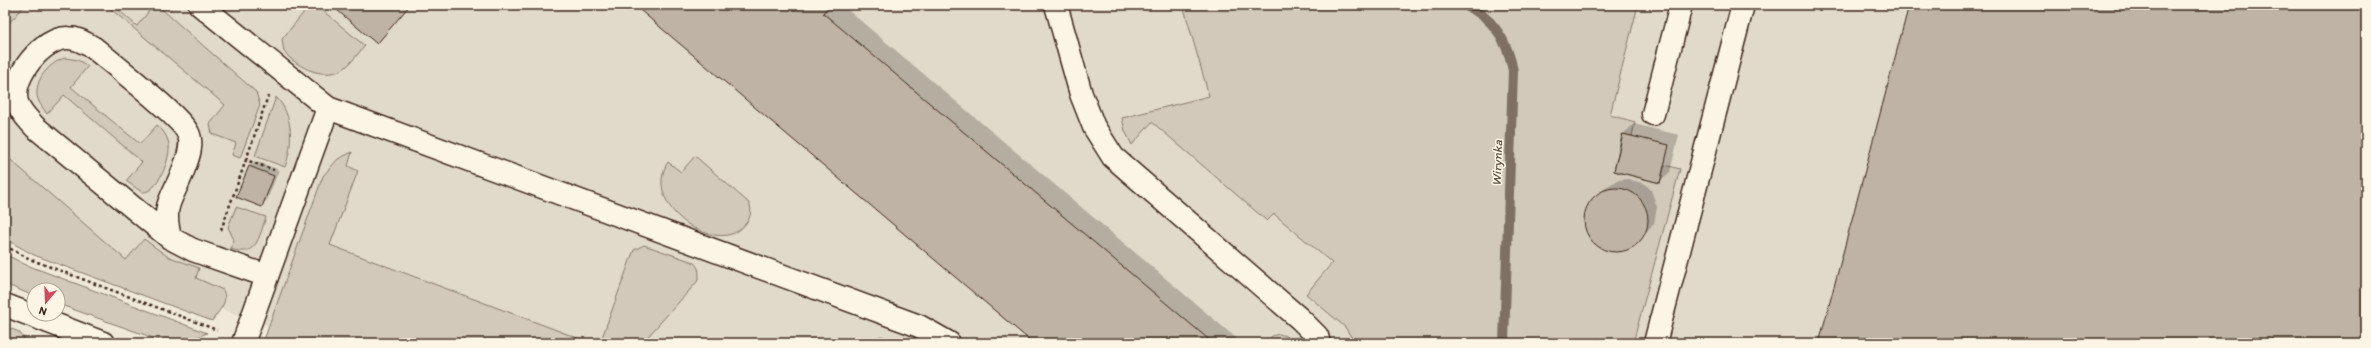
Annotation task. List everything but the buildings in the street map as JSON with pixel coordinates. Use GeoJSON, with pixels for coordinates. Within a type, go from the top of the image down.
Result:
{"type":"FeatureCollection","features":[{"type":"Feature","properties":{"kind":"street"},"geometry":{"type":"LineString","coordinates":[[200,5],[328,108],[919,326],[949,343]]}},
{"type":"Feature","properties":{"kind":"street"},"geometry":{"type":"LineString","coordinates":[[1056,5],[1081,94],[1094,127],[1113,157],[1300,319],[1317,336],[1319,343]]}},
{"type":"Feature","properties":{"kind":"street"},"geometry":{"type":"LineString","coordinates":[[1652,114],[1682,5]]}},
{"type":"Feature","properties":{"kind":"street"},"geometry":{"type":"LineString","coordinates":[[1654,343],[1743,5]]}},
{"type":"Feature","properties":{"kind":"street"},"geometry":{"type":"LineString","coordinates":[[170,238],[166,218],[167,206],[188,158],[190,144],[188,133],[128,77],[94,48],[81,40],[66,38],[41,50],[21,73],[16,85],[17,102],[25,116],[170,238],[193,250],[267,276]]}},
{"type":"Feature","properties":{"kind":"street"},"geometry":{"type":"LineString","coordinates":[[243,342],[328,108]]}},
{"type":"Feature","properties":{"kind":"street"},"geometry":{"type":"LineString","coordinates":[[5,305],[103,343]]}},
{"type":"Feature","properties":{"kind":"path"},"geometry":{"type":"LineString","coordinates":[[166,5],[172,10]]}},
{"type":"Feature","properties":{"kind":"path"},"geometry":{"type":"LineString","coordinates":[[221,234],[221,228],[269,95],[263,90]]}},
{"type":"Feature","properties":{"kind":"path"},"geometry":{"type":"LineString","coordinates":[[246,160],[275,170]]}},
{"type":"Feature","properties":{"kind":"path"},"geometry":{"type":"LineString","coordinates":[[5,246],[32,260],[216,330],[243,342]]}},
{"type":"Feature","properties":{"kind":"path"},"geometry":{"type":"LineString","coordinates":[[216,330],[218,326]]}},
{"type":"Feature","properties":{"kind":"shaded area"},"geometry":{"type":"Polygon","coordinates":[[[5,5],[1330,5],[1449,343],[316,343],[188,297],[5,215],[5,5]]]}},
{"type":"Feature","properties":{"kind":"shaded area"},"geometry":{"type":"Polygon","coordinates":[[[5,5],[25,5],[5,28],[5,5]]]}},
{"type":"Feature","properties":{"kind":"shaded area"},"geometry":{"type":"Polygon","coordinates":[[[106,5],[113,5],[137,26],[154,5],[157,5],[256,92],[260,105],[240,158],[232,155],[236,143],[212,134],[210,124],[225,105],[106,5]]]}},
{"type":"Feature","properties":{"kind":"shaded area"},"geometry":{"type":"Polygon","coordinates":[[[310,5],[316,5],[365,46],[349,65],[338,71],[321,73],[304,68],[284,52],[282,39],[310,5]]]}},
{"type":"Feature","properties":{"kind":"shaded area"},"geometry":{"type":"Polygon","coordinates":[[[1183,5],[1638,5],[1610,115],[1635,122],[1632,136],[1622,134],[1614,171],[1660,183],[1665,165],[1680,169],[1633,343],[1618,343],[1597,338],[1596,343],[1355,343],[1345,327],[1306,294],[1332,263],[1274,214],[1267,221],[1152,122],[1132,145],[1125,131],[1122,118],[1209,96],[1183,5]]]}},
{"type":"Feature","properties":{"kind":"shaded area"},"geometry":{"type":"Polygon","coordinates":[[[1584,5],[2366,5],[2366,343],[1559,343],[1584,5]]]}},
{"type":"Feature","properties":{"kind":"shaded area"},"geometry":{"type":"Polygon","coordinates":[[[65,58],[78,60],[88,66],[71,87],[140,144],[157,125],[164,133],[169,144],[166,165],[158,181],[148,191],[142,192],[126,181],[142,162],[64,95],[47,114],[40,104],[37,88],[42,76],[45,71],[55,63],[65,58]]]}},
{"type":"Feature","properties":{"kind":"shaded area"},"geometry":{"type":"Polygon","coordinates":[[[276,97],[282,104],[289,121],[290,149],[285,167],[255,156],[276,97]]]}},
{"type":"Feature","properties":{"kind":"shaded area"},"geometry":{"type":"Polygon","coordinates":[[[352,152],[348,166],[358,171],[330,245],[591,343],[273,343],[264,340],[323,176],[338,159],[352,152]]]}},
{"type":"Feature","properties":{"kind":"shaded area"},"geometry":{"type":"Polygon","coordinates":[[[5,155],[126,260],[144,239],[167,256],[199,268],[196,278],[223,290],[225,295],[224,303],[212,321],[34,255],[5,239],[5,155]]]}},
{"type":"Feature","properties":{"kind":"shaded area"},"geometry":{"type":"Polygon","coordinates":[[[695,156],[749,203],[751,211],[750,216],[746,223],[735,233],[720,236],[703,232],[687,224],[674,211],[665,196],[662,179],[668,162],[681,172],[695,156]]]}},
{"type":"Feature","properties":{"kind":"shaded area"},"geometry":{"type":"Polygon","coordinates":[[[236,207],[266,217],[256,244],[246,251],[231,249],[234,240],[228,227],[236,207]]]}},
{"type":"Feature","properties":{"kind":"shaded area"},"geometry":{"type":"Polygon","coordinates":[[[644,245],[693,262],[699,271],[697,282],[642,343],[600,343],[634,250],[644,245]]]}},
{"type":"Feature","properties":{"kind":"shaded area"},"geometry":{"type":"Polygon","coordinates":[[[5,254],[24,264],[207,333],[186,342],[165,342],[66,307],[66,282],[26,282],[26,293],[5,284],[5,254]]]}},
{"type":"Feature","properties":{"kind":"shaded area"},"geometry":{"type":"Polygon","coordinates":[[[5,326],[19,332],[28,343],[5,343],[5,326]]]}},
{"type":"Feature","properties":{"kind":"shaded area"},"geometry":{"type":"Polygon","coordinates":[[[1279,334],[1286,336],[1293,343],[1265,343],[1272,336],[1279,334]]]}},
{"type":"Feature","properties":{"kind":"shaded area"},"geometry":{"type":"Polygon","coordinates":[[[881,336],[906,343],[860,343],[881,336]]]}},
{"type":"Feature","properties":{"kind":"waterway","name":"Wirynka"},"geometry":{"type":"LineString","coordinates":[[1464,5],[1483,16],[1498,31],[1511,60],[1513,71],[1504,343]]}}]}
